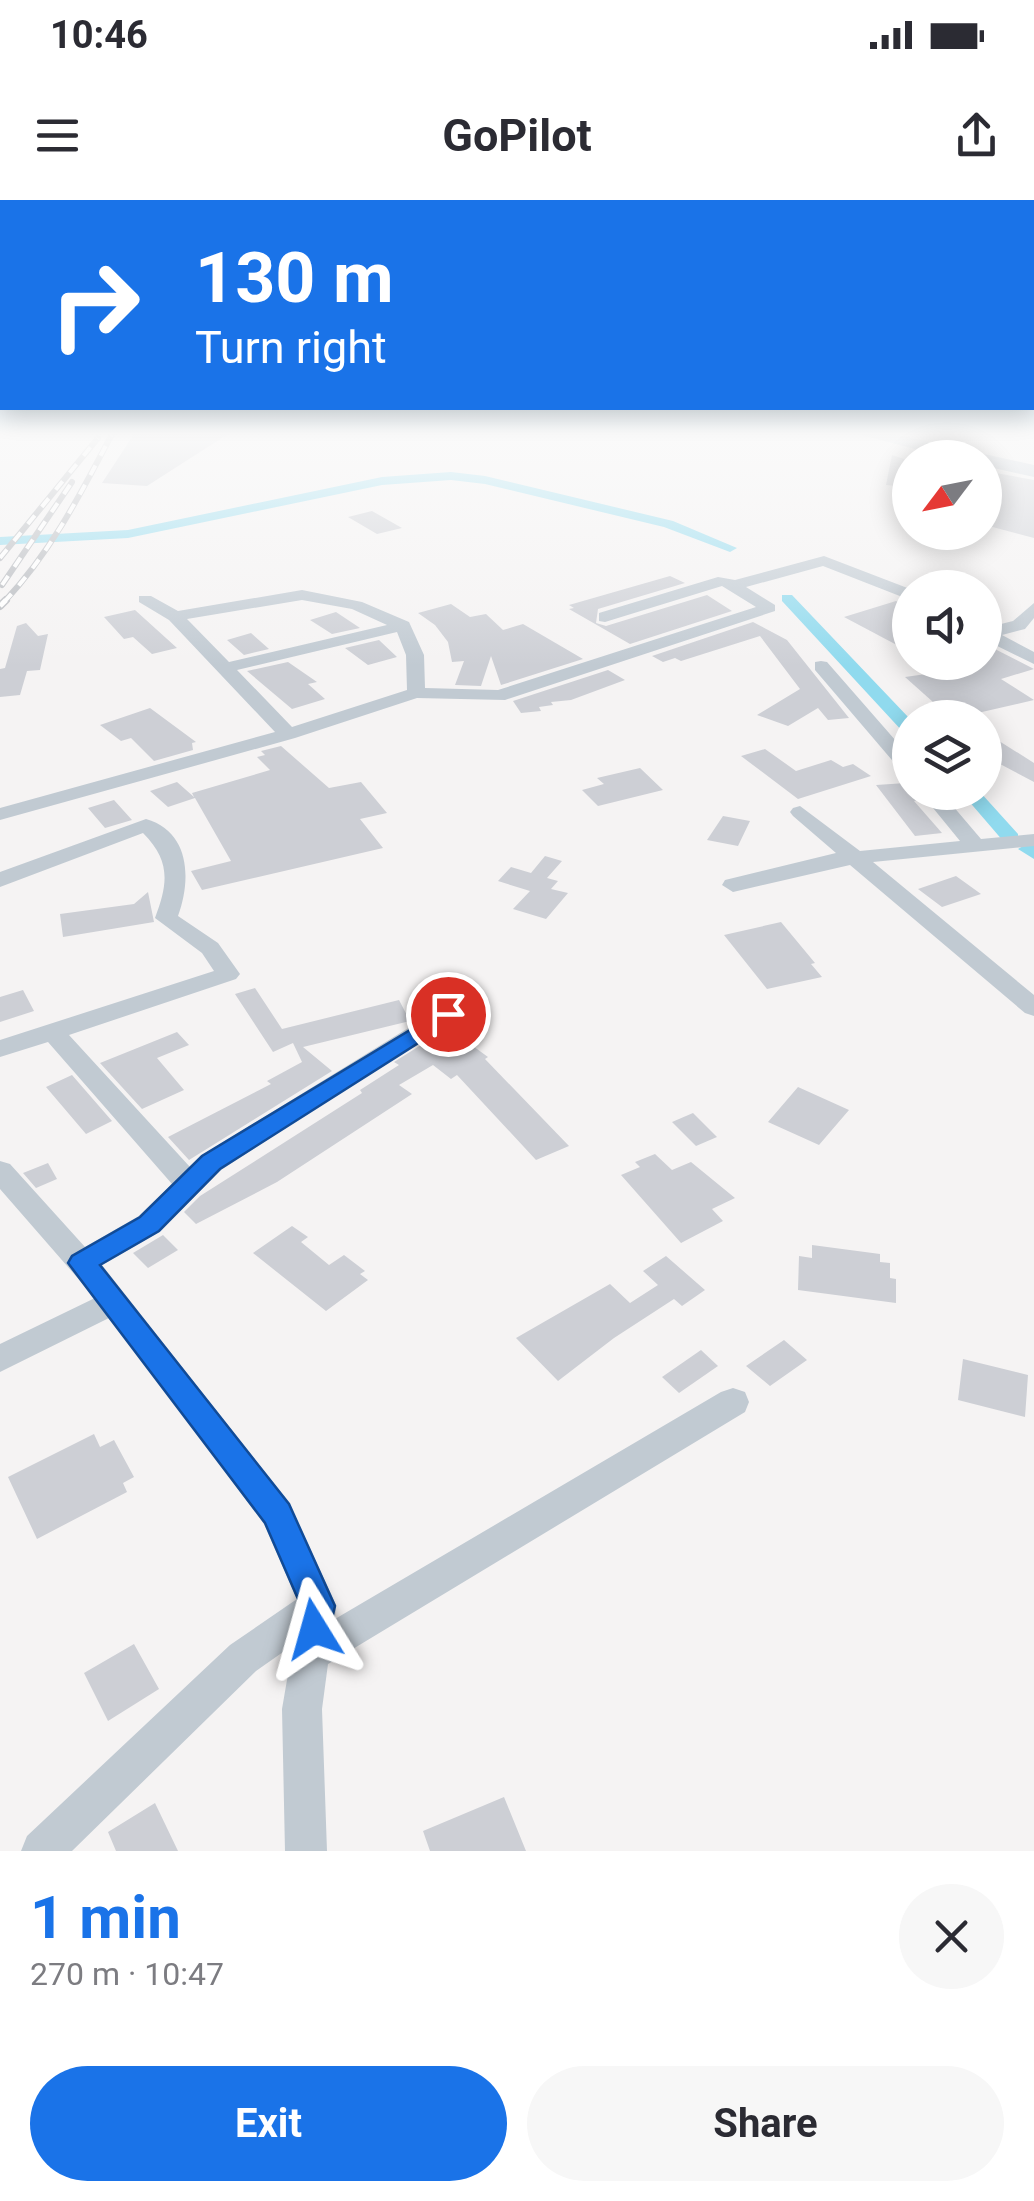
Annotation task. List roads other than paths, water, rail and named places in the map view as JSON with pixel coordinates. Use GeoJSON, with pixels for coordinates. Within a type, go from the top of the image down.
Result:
{"type":"FeatureCollection","features":[{"type":"Feature","properties":{"kind":"street"},"geometry":{"type":"LineString","coordinates":[[732,586],[824,561],[892,588]]}},
{"type":"Feature","properties":{"kind":"street"},"geometry":{"type":"LineString","coordinates":[[0,814],[288,734],[416,693],[498,696],[769,608],[724,580],[605,617]]}},
{"type":"Feature","properties":{"kind":"street"},"geometry":{"type":"LineString","coordinates":[[174,616],[302,595],[356,605],[403,626],[416,656],[416,693]]}},
{"type":"Feature","properties":{"kind":"street"},"geometry":{"type":"LineString","coordinates":[[145,599],[174,616],[288,734]]}},
{"type":"Feature","properties":{"kind":"street"},"geometry":{"type":"LineString","coordinates":[[1002,629],[1018,624],[1034,608]]}},
{"type":"Feature","properties":{"kind":"street"},"geometry":{"type":"LineString","coordinates":[[224,668],[403,626]]}},
{"type":"Feature","properties":{"kind":"street"},"geometry":{"type":"LineString","coordinates":[[1002,642],[1034,659]]}},
{"type":"Feature","properties":{"kind":"street"},"geometry":{"type":"LineString","coordinates":[[821,666],[892,749]]}},
{"type":"Feature","properties":{"kind":"street"},"geometry":{"type":"LineString","coordinates":[[945,810],[976,846]]}},
{"type":"Feature","properties":{"kind":"street"},"geometry":{"type":"LineString","coordinates":[[800,812],[1034,1008]]}},
{"type":"Feature","properties":{"kind":"street"},"geometry":{"type":"LineString","coordinates":[[0,880],[146,825],[170,847],[180,884],[166,918],[210,948],[228,974],[0,1049]]}},
{"type":"Feature","properties":{"kind":"street"},"geometry":{"type":"LineString","coordinates":[[733,884],[856,858],[1034,840]]}},
{"type":"Feature","properties":{"kind":"street"},"geometry":{"type":"LineString","coordinates":[[82,1263],[149,1224],[211,1162],[448,1014]]}},
{"type":"Feature","properties":{"kind":"street"},"geometry":{"type":"LineString","coordinates":[[52,1031],[190,1186]]}},
{"type":"Feature","properties":{"kind":"street"},"geometry":{"type":"LineString","coordinates":[[0,1171],[116,1301],[278,1514],[318,1606],[302,1709],[306,1851]]}},
{"type":"Feature","properties":{"kind":"street"},"geometry":{"type":"LineString","coordinates":[[0,1359],[116,1301]]}},
{"type":"Feature","properties":{"kind":"street"},"geometry":{"type":"LineString","coordinates":[[311,1653],[733,1402]]}},
{"type":"Feature","properties":{"kind":"street"},"geometry":{"type":"LineString","coordinates":[[42,1851],[242,1658],[318,1606]]}},
{"type":"Feature","properties":{"kind":"waterway"},"geometry":{"type":"LineString","coordinates":[[0,541],[128,534],[238,511]]}},
{"type":"Feature","properties":{"kind":"waterway"},"geometry":{"type":"LineString","coordinates":[[614,511],[668,524],[730,548]]}},
{"type":"Feature","properties":{"kind":"waterway"},"geometry":{"type":"LineString","coordinates":[[787,598],[892,710]]}},
{"type":"Feature","properties":{"kind":"waterway"},"geometry":{"type":"LineString","coordinates":[[986,810],[1011,838]]}},
{"type":"Feature","properties":{"kind":"waterway"},"geometry":{"type":"LineString","coordinates":[[1028,849],[1034,853]]}},
{"type":"Feature","properties":{"kind":"railway"},"geometry":{"type":"LineString","coordinates":[[0,558],[38,511]]}},
{"type":"Feature","properties":{"kind":"railway"},"geometry":{"type":"LineString","coordinates":[[2,585],[52,511]]}},
{"type":"Feature","properties":{"kind":"railway"},"geometry":{"type":"LineString","coordinates":[[4,602],[70,511]]}},
{"type":"Feature","properties":{"kind":"railway"},"geometry":{"type":"LineString","coordinates":[[0,606],[4,602]]}}]}
